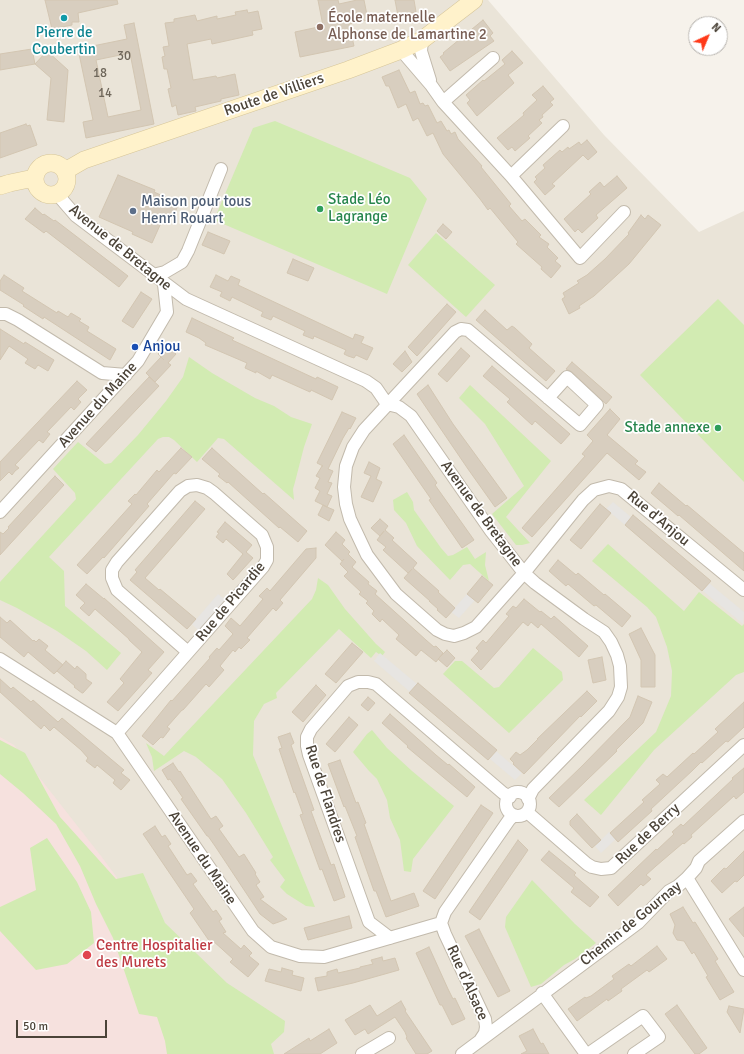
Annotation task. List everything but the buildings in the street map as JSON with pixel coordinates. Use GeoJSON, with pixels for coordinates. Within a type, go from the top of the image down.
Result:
{"type":"FeatureCollection","features":[{"type":"Feature","properties":{"kind":"main road","name":"Route de Villiers"},"geometry":{"type":"LineString","coordinates":[[65,171],[84,160],[348,70],[401,50],[422,40],[474,0]]}},
{"type":"Feature","properties":{"kind":"main road"},"geometry":{"type":"LineString","coordinates":[[47,163],[57,164],[65,171],[67,181],[62,191],[57,194],[49,195],[41,192],[37,188],[34,178],[38,168],[47,163]]}},
{"type":"Feature","properties":{"kind":"main road"},"geometry":{"type":"LineString","coordinates":[[0,186],[34,178]]}},
{"type":"Feature","properties":{"kind":"street"},"geometry":{"type":"LineString","coordinates":[[422,40],[421,51],[431,85]]}},
{"type":"Feature","properties":{"kind":"street"},"geometry":{"type":"LineString","coordinates":[[401,50],[431,85],[443,102],[511,176],[580,258],[624,212]]}},
{"type":"Feature","properties":{"kind":"street"},"geometry":{"type":"LineString","coordinates":[[443,102],[493,58]]}},
{"type":"Feature","properties":{"kind":"street"},"geometry":{"type":"LineString","coordinates":[[511,176],[563,126]]}},
{"type":"Feature","properties":{"kind":"street"},"geometry":{"type":"LineString","coordinates":[[153,275],[165,272],[182,262],[188,251],[221,169]]}},
{"type":"Feature","properties":{"kind":"street","name":"Avenue de Bretagne"},"geometry":{"type":"LineString","coordinates":[[57,194],[76,216],[164,284],[186,299],[366,381],[376,388],[387,404],[399,407],[411,416],[491,531],[524,573],[535,583],[604,632],[617,655],[621,677],[621,687],[618,696],[609,711],[533,789],[528,799]]}},
{"type":"Feature","properties":{"kind":"street"},"geometry":{"type":"LineString","coordinates":[[164,284],[167,312]]}},
{"type":"Feature","properties":{"kind":"street","name":"Avenue de Bretagne"},"geometry":{"type":"LineString","coordinates":[[167,312],[186,299]]}},
{"type":"Feature","properties":{"kind":"street","name":"Avenue du Maine"},"geometry":{"type":"LineString","coordinates":[[0,512],[142,356],[167,312]]}},
{"type":"Feature","properties":{"kind":"street"},"geometry":{"type":"LineString","coordinates":[[0,314],[6,314],[18,320],[102,373],[126,375]]}},
{"type":"Feature","properties":{"kind":"street","name":"Rue d'Anjou"},"geometry":{"type":"LineString","coordinates":[[548,398],[468,330],[461,329],[455,332],[364,430],[353,447],[346,466],[344,487],[346,504],[350,519],[367,555],[396,594],[437,630],[445,634],[454,636],[476,627],[524,573],[583,500],[594,490],[609,486],[621,489],[744,590]]}},
{"type":"Feature","properties":{"kind":"street"},"geometry":{"type":"LineString","coordinates":[[102,373],[107,396]]}},
{"type":"Feature","properties":{"kind":"street","name":"Rue de Picardie"},"geometry":{"type":"LineString","coordinates":[[117,733],[263,567],[267,560],[267,547],[262,535],[214,493],[197,485],[188,486],[180,490],[117,562],[112,570],[112,578],[117,590],[188,652]]}},
{"type":"Feature","properties":{"kind":"street","name":"Avenue du Maine"},"geometry":{"type":"LineString","coordinates":[[0,659],[117,733],[253,931],[271,947],[300,956],[324,957],[441,924]]}},
{"type":"Feature","properties":{"kind":"street","name":"Rue de Flandres"},"geometry":{"type":"LineString","coordinates":[[390,938],[369,922],[309,755],[307,737],[311,729],[348,686],[358,682],[376,684],[503,793],[510,797]]}},
{"type":"Feature","properties":{"kind":"street","name":"Rue de Berry"},"geometry":{"type":"LineString","coordinates":[[527,812],[587,864],[592,867],[602,869],[611,868],[744,745]]}},
{"type":"Feature","properties":{"kind":"street"},"geometry":{"type":"LineString","coordinates":[[520,793],[528,799],[530,806],[527,812],[521,816],[511,814],[507,807],[508,800],[512,794],[520,793]]}},
{"type":"Feature","properties":{"kind":"street"},"geometry":{"type":"LineString","coordinates":[[441,924],[445,912],[514,815]]}},
{"type":"Feature","properties":{"kind":"street","name":"Chemin de Gournay"},"geometry":{"type":"LineString","coordinates":[[462,1054],[638,922],[669,891],[678,886],[687,878],[696,868],[699,861],[744,821]]}},
{"type":"Feature","properties":{"kind":"street"},"geometry":{"type":"LineString","coordinates":[[687,878],[744,970]]}},
{"type":"Feature","properties":{"kind":"street","name":"Rue d'Alsace"},"geometry":{"type":"LineString","coordinates":[[441,924],[485,1019],[485,1033],[479,1041]]}},
{"type":"Feature","properties":{"kind":"street"},"geometry":{"type":"LineString","coordinates":[[542,993],[587,1054],[643,1016],[659,1037],[634,1054]]}},
{"type":"Feature","properties":{"kind":"street"},"geometry":{"type":"LineString","coordinates":[[482,1010],[500,1018],[509,1018]]}},
{"type":"Feature","properties":{"kind":"street"},"geometry":{"type":"LineString","coordinates":[[362,1054],[384,1045]]}},
{"type":"Feature","properties":{"kind":"shaded area"},"geometry":{"type":"Polygon","coordinates":[[[0,0],[488,0],[604,135],[699,232],[744,211],[744,1054],[0,1054],[0,0]]]}},
{"type":"Feature","properties":{"kind":"shaded area"},"geometry":{"type":"Polygon","coordinates":[[[613,502],[631,517],[625,525],[606,509],[613,502]]]}},
{"type":"Feature","properties":{"kind":"shaded area"},"geometry":{"type":"Polygon","coordinates":[[[709,583],[744,612],[743,624],[703,591],[709,583]]]}},
{"type":"Feature","properties":{"kind":"shaded area"},"geometry":{"type":"Polygon","coordinates":[[[218,594],[227,601],[200,632],[192,624],[218,594]]]}},
{"type":"Feature","properties":{"kind":"shaded area"},"geometry":{"type":"Polygon","coordinates":[[[467,594],[475,600],[459,618],[451,612],[467,594]]]}},
{"type":"Feature","properties":{"kind":"shaded area"},"geometry":{"type":"Polygon","coordinates":[[[380,653],[417,684],[410,692],[374,661],[380,653]]]}},
{"type":"Feature","properties":{"kind":"shaded area","name":"Centre Hospitalier des Murets"},"geometry":{"type":"Polygon","coordinates":[[[0,737],[14,745],[101,856],[248,1054],[0,1054],[0,737]]]}},
{"type":"Feature","properties":{"kind":"shaded area"},"geometry":{"type":"Polygon","coordinates":[[[496,751],[522,773],[515,780],[490,759],[496,751]]]}},
{"type":"Feature","properties":{"kind":"shaded area"},"geometry":{"type":"Polygon","coordinates":[[[609,832],[616,839],[601,853],[595,846],[609,832]]]}},
{"type":"Feature","properties":{"kind":"green space","name":"Stade Léo Lagrange"},"geometry":{"type":"Polygon","coordinates":[[[275,121],[410,178],[427,199],[387,294],[214,220],[253,128],[275,121]]]}},
{"type":"Feature","properties":{"kind":"green space"},"geometry":{"type":"Polygon","coordinates":[[[436,233],[495,285],[466,317],[408,265],[436,233]]]}},
{"type":"Feature","properties":{"kind":"green space","name":"Stade annexe"},"geometry":{"type":"Polygon","coordinates":[[[718,299],[744,325],[744,482],[640,375],[718,299]]]}},
{"type":"Feature","properties":{"kind":"green space"},"geometry":{"type":"Polygon","coordinates":[[[189,357],[212,373],[255,398],[274,406],[291,417],[312,424],[304,447],[293,489],[294,500],[224,439],[218,438],[197,462],[169,437],[158,439],[49,557],[64,571],[65,606],[121,653],[107,670],[86,651],[57,631],[0,600],[0,582],[76,499],[75,493],[53,469],[78,442],[105,464],[111,463],[138,435],[166,401],[183,377],[189,357]]]}},
{"type":"Feature","properties":{"kind":"green space"},"geometry":{"type":"Polygon","coordinates":[[[470,385],[551,461],[506,517],[530,543],[516,545],[492,514],[524,486],[485,424],[459,398],[470,385]]]}},
{"type":"Feature","properties":{"kind":"green space"},"geometry":{"type":"Polygon","coordinates":[[[407,492],[413,502],[414,510],[448,556],[453,555],[467,547],[475,559],[486,552],[485,565],[489,581],[470,564],[463,565],[450,580],[417,546],[406,523],[394,510],[393,500],[407,492]]]}},
{"type":"Feature","properties":{"kind":"green space"},"geometry":{"type":"Polygon","coordinates":[[[608,544],[684,611],[699,592],[742,626],[744,624],[744,672],[736,675],[654,750],[601,815],[584,800],[656,732],[671,696],[672,671],[667,647],[656,617],[647,607],[592,561],[608,544]]]}},
{"type":"Feature","properties":{"kind":"green space"},"geometry":{"type":"Polygon","coordinates":[[[318,578],[328,585],[345,609],[385,652],[382,656],[376,652],[371,658],[339,629],[276,693],[277,698],[264,704],[254,721],[253,755],[315,907],[306,906],[287,894],[280,887],[285,880],[270,860],[273,857],[246,813],[222,779],[196,757],[184,751],[154,771],[152,757],[146,743],[164,756],[312,599],[316,590],[318,578]]]}},
{"type":"Feature","properties":{"kind":"green space"},"geometry":{"type":"Polygon","coordinates":[[[533,648],[562,672],[563,680],[509,733],[443,674],[455,661],[462,661],[494,688],[499,687],[533,648]]]}},
{"type":"Feature","properties":{"kind":"green space"},"geometry":{"type":"Polygon","coordinates":[[[372,730],[387,748],[454,806],[413,859],[411,872],[404,871],[400,840],[390,818],[387,800],[377,779],[353,752],[372,730]]]}},
{"type":"Feature","properties":{"kind":"green space"},"geometry":{"type":"Polygon","coordinates":[[[0,740],[25,753],[60,817],[116,879],[143,873],[165,923],[227,983],[285,1021],[284,1032],[271,1044],[274,1054],[167,1054],[165,1041],[157,1017],[139,1014],[113,938],[96,904],[80,866],[56,824],[0,774],[0,740]]]}},
{"type":"Feature","properties":{"kind":"green space"},"geometry":{"type":"Polygon","coordinates":[[[47,838],[77,882],[91,912],[94,943],[67,964],[36,970],[0,931],[0,907],[36,890],[30,848],[47,838]]]}},
{"type":"Feature","properties":{"kind":"green space"},"geometry":{"type":"Polygon","coordinates":[[[532,880],[596,943],[575,959],[564,965],[541,984],[531,987],[505,927],[506,917],[532,880]]]}},
{"type":"Feature","properties":{"kind":"place","name":"Pierre de Coubertin"},"geometry":{"type":"Point","coordinates":[64,18]}},
{"type":"Feature","properties":{"kind":"place","name":"École maternelle Alphonse de Lamartine 2"},"geometry":{"type":"Point","coordinates":[320,27]}},
{"type":"Feature","properties":{"kind":"place","name":"Stade Léo Lagrange"},"geometry":{"type":"Point","coordinates":[320,209]}},
{"type":"Feature","properties":{"kind":"place","name":"Maison pour tous Henri Rouart"},"geometry":{"type":"Point","coordinates":[133,211]}},
{"type":"Feature","properties":{"kind":"place","name":"Anjou"},"geometry":{"type":"Point","coordinates":[135,347]}},
{"type":"Feature","properties":{"kind":"place","name":"Stade annexe"},"geometry":{"type":"Point","coordinates":[718,428]}},
{"type":"Feature","properties":{"kind":"place","name":"Centre Hospitalier des Murets"},"geometry":{"type":"Point","coordinates":[87,955]}}]}
